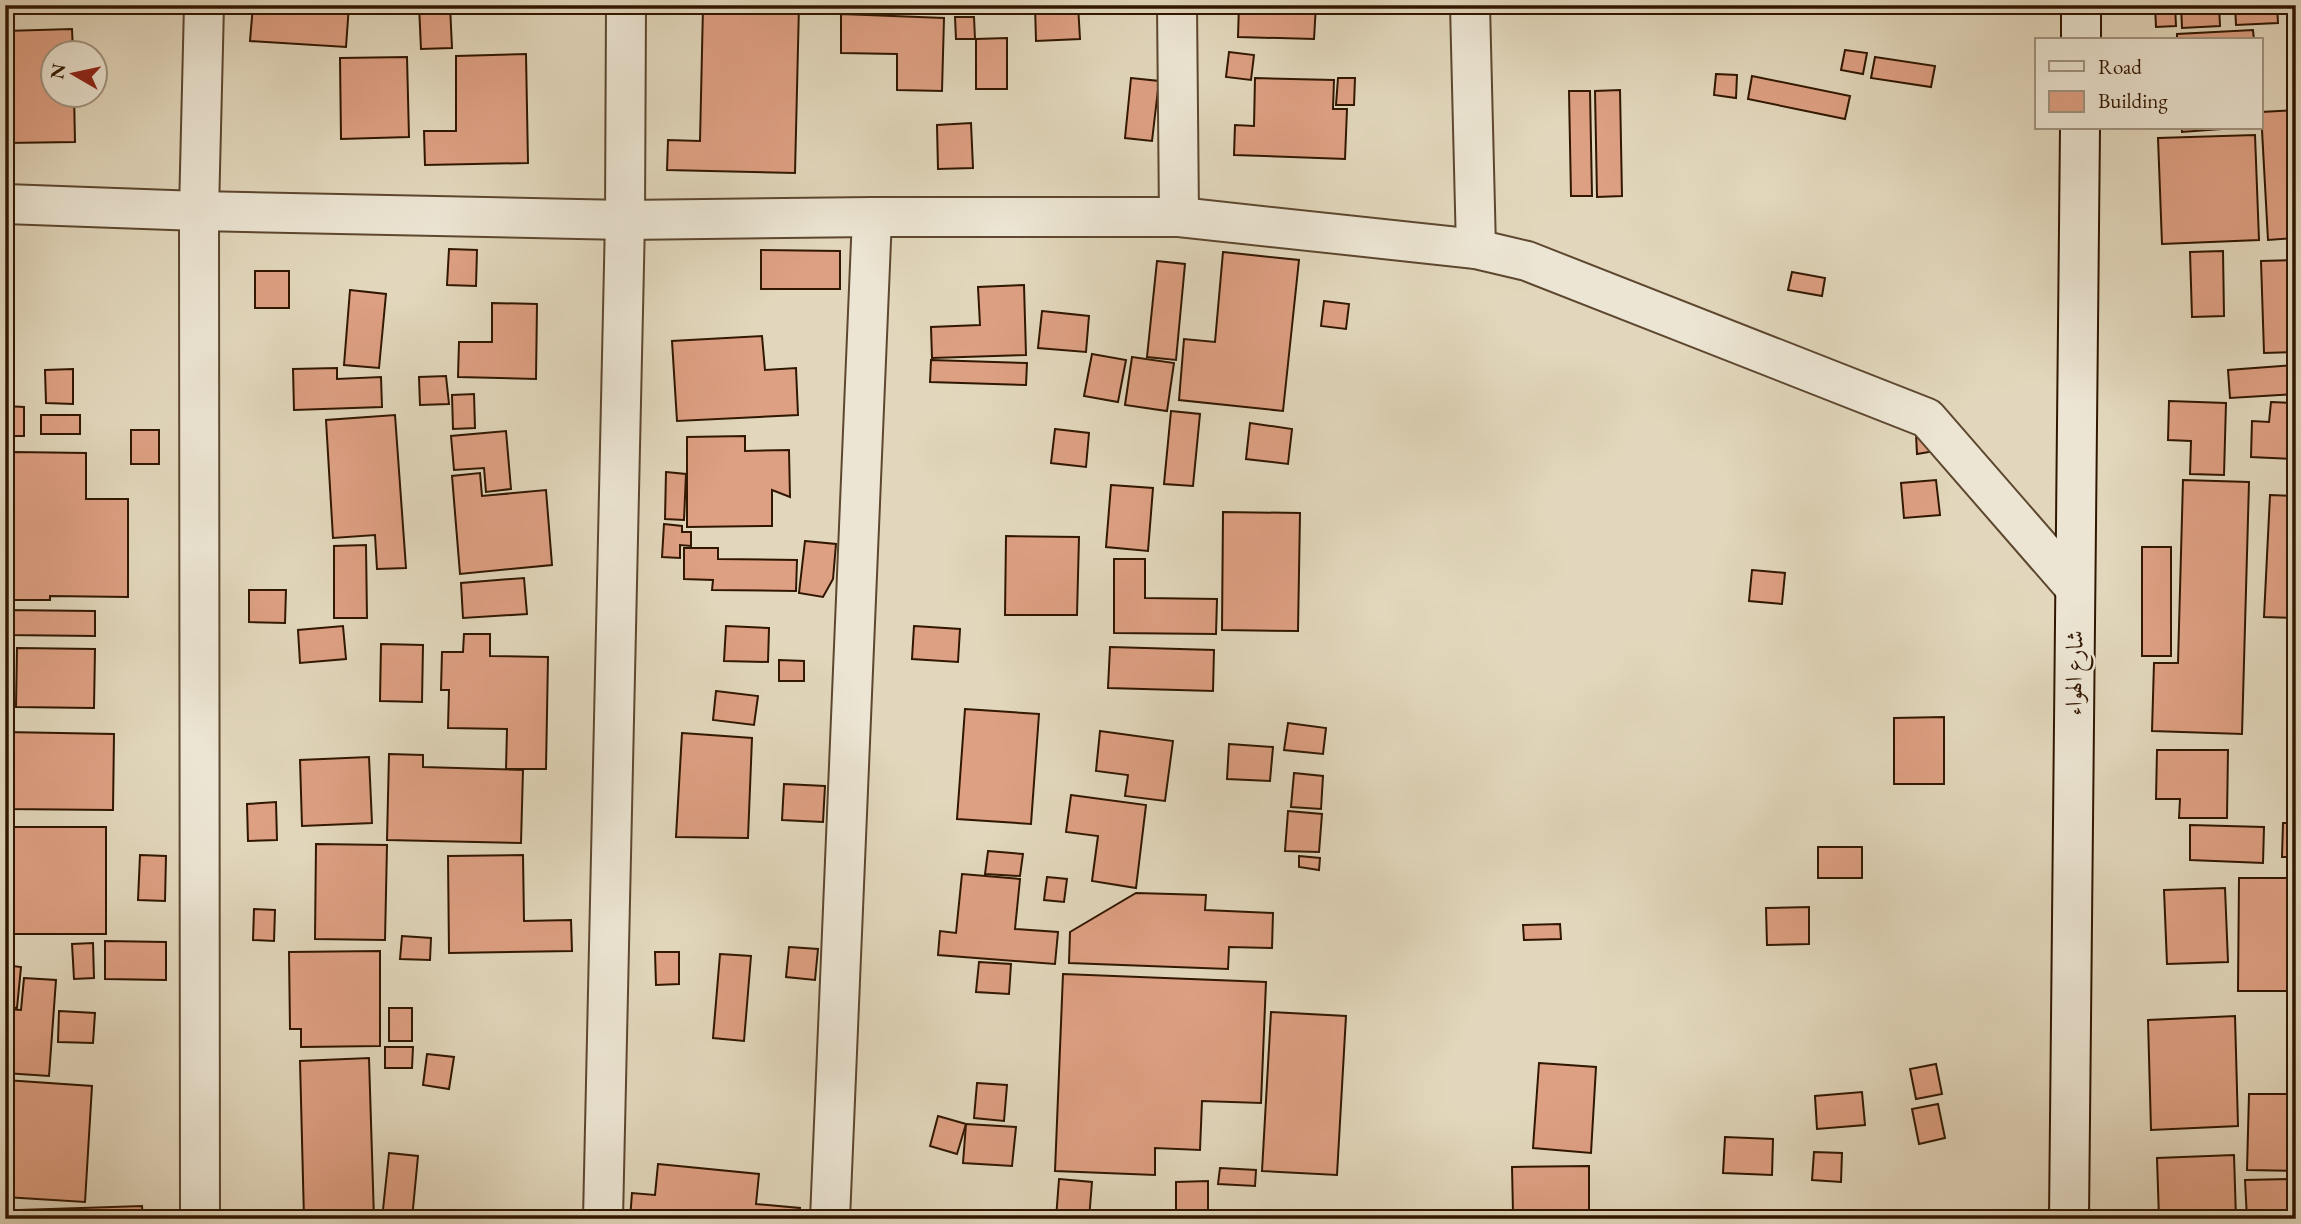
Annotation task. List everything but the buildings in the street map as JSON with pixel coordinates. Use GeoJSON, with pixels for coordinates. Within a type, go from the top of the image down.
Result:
{"type":"FeatureCollection","features":[{"type":"Feature","properties":{"kind":"street"},"geometry":{"type":"LineString","coordinates":[[200,1219],[199,211],[204,5]]}},
{"type":"Feature","properties":{"kind":"street"},"geometry":{"type":"LineString","coordinates":[[603,1219],[625,220],[626,5]]}},
{"type":"Feature","properties":{"kind":"street"},"geometry":{"type":"LineString","coordinates":[[1177,5],[1179,217]]}},
{"type":"Feature","properties":{"kind":"street"},"geometry":{"type":"LineString","coordinates":[[1470,5],[1476,249]]}},
{"type":"Feature","properties":{"kind":"street"},"geometry":{"type":"LineString","coordinates":[[2081,5],[2081,38]]}},
{"type":"Feature","properties":{"kind":"street","name":"شارع الهواء"},"geometry":{"type":"LineString","coordinates":[[2069,1219],[2080,130]]}},
{"type":"Feature","properties":{"kind":"street"},"geometry":{"type":"LineString","coordinates":[[5,204],[625,220],[1179,217],[1476,249],[1527,261],[1927,418],[2075,588]]}},
{"type":"Feature","properties":{"kind":"street"},"geometry":{"type":"LineString","coordinates":[[830,1219],[872,217]]}}]}
